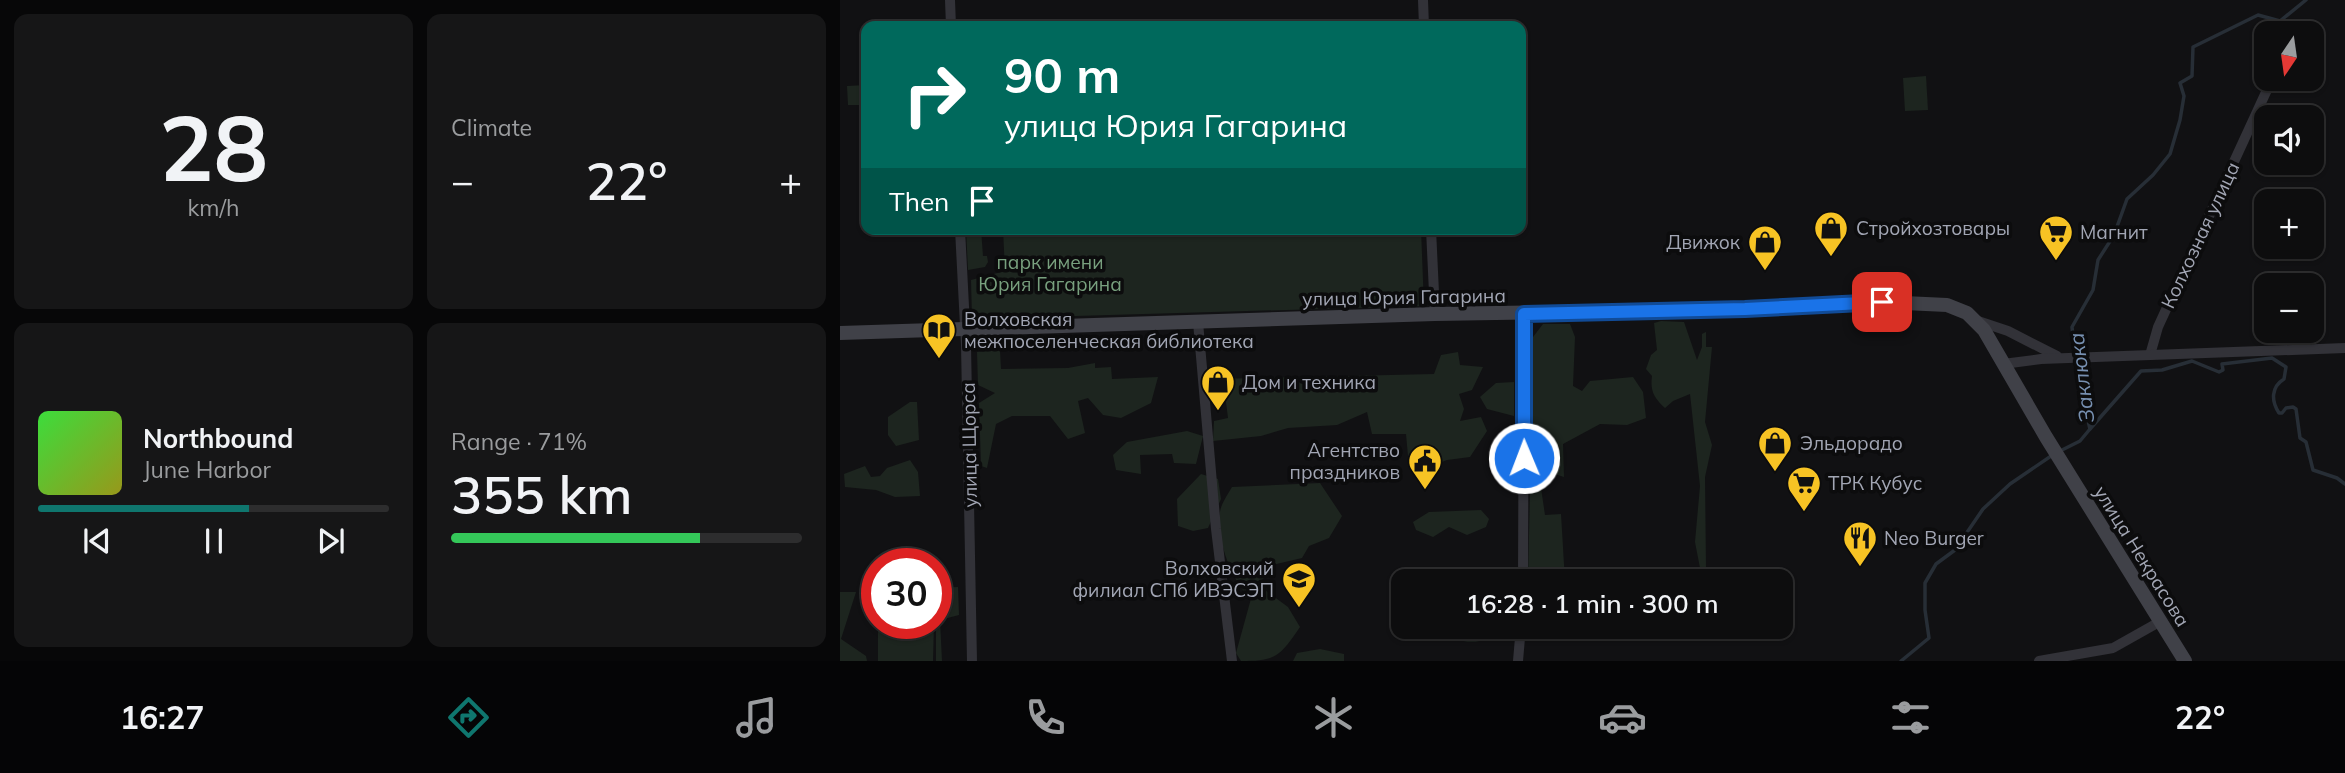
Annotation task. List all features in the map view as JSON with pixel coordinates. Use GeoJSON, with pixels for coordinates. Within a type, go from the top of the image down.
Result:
{"type":"FeatureCollection","features":[{"type":"Feature","properties":{"kind":"main road","name":"улица Юрия Гагарина"},"geometry":{"type":"LineString","coordinates":[[840,333],[1434,314],[1745,309],[1882,302],[1947,305],[1971,316]]}},
{"type":"Feature","properties":{"kind":"main road"},"geometry":{"type":"LineString","coordinates":[[1971,316],[1984,330],[2003,364]]}},
{"type":"Feature","properties":{"kind":"main road","name":"улица Некрасова"},"geometry":{"type":"LineString","coordinates":[[2003,364],[2185,661]]}},
{"type":"Feature","properties":{"kind":"street"},"geometry":{"type":"LineString","coordinates":[[950,0],[951,21]]}},
{"type":"Feature","properties":{"kind":"street"},"geometry":{"type":"LineString","coordinates":[[1423,0],[1424,21]]}},
{"type":"Feature","properties":{"kind":"street","name":"Колхозная улица"},"geometry":{"type":"LineString","coordinates":[[2150,355],[2158,327],[2266,91]]}},
{"type":"Feature","properties":{"kind":"street","name":"улица Щорса"},"geometry":{"type":"LineString","coordinates":[[960,235],[966,330],[972,661]]}},
{"type":"Feature","properties":{"kind":"street"},"geometry":{"type":"LineString","coordinates":[[1431,235],[1434,314]]}},
{"type":"Feature","properties":{"kind":"street"},"geometry":{"type":"LineString","coordinates":[[1523,569],[1524,314]]}},
{"type":"Feature","properties":{"kind":"street"},"geometry":{"type":"LineString","coordinates":[[1971,316],[2008,331],[2060,358]]}},
{"type":"Feature","properties":{"kind":"street"},"geometry":{"type":"LineString","coordinates":[[1198,322],[1216,529],[1232,661]]}},
{"type":"Feature","properties":{"kind":"street"},"geometry":{"type":"LineString","coordinates":[[2003,364],[2060,358],[2345,348]]}},
{"type":"Feature","properties":{"kind":"street"},"geometry":{"type":"LineString","coordinates":[[2039,661],[2113,648],[2161,621]]}},
{"type":"Feature","properties":{"kind":"street"},"geometry":{"type":"LineString","coordinates":[[1518,661],[1520,639]]}},
{"type":"Feature","properties":{"kind":"green space"},"geometry":{"type":"Polygon","coordinates":[[[1926,76],[1928,110],[1905,111],[1903,78],[1926,76]]]}},
{"type":"Feature","properties":{"kind":"green space"},"geometry":{"type":"Polygon","coordinates":[[[861,85],[861,122],[859,105],[848,105],[847,86],[861,85]]]}},
{"type":"Feature","properties":{"kind":"green space","name":"парк имени Юрия Гагарина"},"geometry":{"type":"Polygon","coordinates":[[[966,235],[981,235],[983,256],[987,256],[988,262],[985,267],[968,270],[966,235]]]}},
{"type":"Feature","properties":{"kind":"green space","name":"парк имени Юрия Гагарина"},"geometry":{"type":"Polygon","coordinates":[[[1003,235],[1421,235],[1424,306],[972,319],[971,280],[1005,271],[1003,235]]]}},
{"type":"Feature","properties":{"kind":"green space"},"geometry":{"type":"Polygon","coordinates":[[[1684,322],[1697,360],[1702,347],[1702,334],[1706,332],[1706,347],[1712,347],[1705,422],[1712,445],[1705,477],[1706,568],[1700,568],[1695,542],[1700,486],[1690,394],[1673,401],[1665,408],[1654,394],[1652,376],[1646,369],[1651,355],[1657,350],[1654,323],[1684,322]]]}},
{"type":"Feature","properties":{"kind":"green space"},"geometry":{"type":"Polygon","coordinates":[[[1543,324],[1570,324],[1575,337],[1573,386],[1582,391],[1590,381],[1633,377],[1643,392],[1646,418],[1627,425],[1600,424],[1563,444],[1564,477],[1533,467],[1530,341],[1543,324]]]}},
{"type":"Feature","properties":{"kind":"green space"},"geometry":{"type":"Polygon","coordinates":[[[1000,350],[1001,369],[1068,368],[1095,363],[1095,368],[1111,367],[1112,379],[1158,377],[1151,403],[1121,418],[1103,415],[1088,398],[1078,401],[1085,433],[1068,439],[1050,416],[1012,416],[996,424],[987,468],[981,466],[979,403],[995,393],[978,385],[977,352],[1000,350]]]}},
{"type":"Feature","properties":{"kind":"green space"},"geometry":{"type":"Polygon","coordinates":[[[1458,352],[1460,365],[1483,367],[1472,390],[1459,394],[1464,409],[1460,421],[1481,417],[1487,431],[1470,457],[1447,460],[1426,468],[1408,456],[1406,434],[1372,434],[1367,412],[1337,425],[1288,428],[1261,436],[1213,441],[1214,421],[1228,418],[1226,402],[1212,399],[1211,379],[1434,374],[1441,355],[1458,352]]]}},
{"type":"Feature","properties":{"kind":"green space"},"geometry":{"type":"Polygon","coordinates":[[[1514,382],[1514,416],[1487,409],[1480,397],[1496,383],[1514,382]]]}},
{"type":"Feature","properties":{"kind":"green space"},"geometry":{"type":"Polygon","coordinates":[[[910,402],[917,402],[919,440],[896,446],[888,435],[888,417],[910,402]]]}},
{"type":"Feature","properties":{"kind":"green space"},"geometry":{"type":"Polygon","coordinates":[[[1187,431],[1203,436],[1196,464],[1174,463],[1172,454],[1140,455],[1141,474],[1116,470],[1113,455],[1127,442],[1187,431]]]}},
{"type":"Feature","properties":{"kind":"green space"},"geometry":{"type":"Polygon","coordinates":[[[910,460],[918,472],[920,496],[895,497],[876,490],[845,487],[844,474],[865,466],[871,477],[880,476],[887,468],[910,460]]]}},
{"type":"Feature","properties":{"kind":"green space"},"geometry":{"type":"Polygon","coordinates":[[[1201,474],[1218,479],[1221,499],[1208,528],[1193,531],[1178,526],[1177,499],[1201,474]]]}},
{"type":"Feature","properties":{"kind":"green space"},"geometry":{"type":"Polygon","coordinates":[[[1320,483],[1342,516],[1329,538],[1309,546],[1302,558],[1263,567],[1264,578],[1246,594],[1230,566],[1220,534],[1221,509],[1232,487],[1320,483]]]}},
{"type":"Feature","properties":{"kind":"green space"},"geometry":{"type":"Polygon","coordinates":[[[1541,488],[1545,515],[1561,514],[1564,569],[1528,569],[1530,490],[1541,488]]]}},
{"type":"Feature","properties":{"kind":"green space"},"geometry":{"type":"Polygon","coordinates":[[[1481,510],[1489,519],[1486,527],[1467,535],[1449,527],[1433,537],[1416,530],[1413,522],[1429,512],[1481,510]]]}},
{"type":"Feature","properties":{"kind":"green space"},"geometry":{"type":"Polygon","coordinates":[[[952,587],[958,587],[959,615],[952,617],[952,587]]]}},
{"type":"Feature","properties":{"kind":"green space"},"geometry":{"type":"Polygon","coordinates":[[[1265,590],[1288,607],[1300,627],[1276,655],[1263,660],[1241,661],[1236,653],[1252,595],[1265,590]]]}},
{"type":"Feature","properties":{"kind":"green space"},"geometry":{"type":"Polygon","coordinates":[[[840,592],[856,592],[841,639],[866,656],[867,661],[840,661],[840,592]]]}},
{"type":"Feature","properties":{"kind":"green space"},"geometry":{"type":"Polygon","coordinates":[[[878,639],[934,639],[933,661],[878,661],[878,639]]]}},
{"type":"Feature","properties":{"kind":"green space"},"geometry":{"type":"Polygon","coordinates":[[[936,639],[941,639],[942,661],[936,661],[936,639]]]}},
{"type":"Feature","properties":{"kind":"green space"},"geometry":{"type":"Polygon","coordinates":[[[1456,639],[1486,639],[1474,642],[1456,639]]]}},
{"type":"Feature","properties":{"kind":"green space"},"geometry":{"type":"Polygon","coordinates":[[[1320,649],[1344,654],[1344,661],[1293,661],[1297,653],[1320,649]]]}},
{"type":"Feature","properties":{"kind":"waterway","name":"Заклюка"},"geometry":{"type":"LineString","coordinates":[[2060,451],[2080,441],[2090,429],[2078,378],[2072,327],[2093,290],[2098,260],[2114,235],[2127,199],[2153,175],[2170,154],[2184,96],[2180,83],[2192,76],[2193,47],[2258,15],[2280,21],[2306,0]]}},
{"type":"Feature","properties":{"kind":"waterway"},"geometry":{"type":"LineString","coordinates":[[2090,429],[2141,371],[2162,370],[2192,361],[2219,372],[2223,370],[2222,364],[2272,358],[2286,367],[2284,379],[2274,394],[2279,413],[2286,408],[2296,409],[2300,438],[2306,442],[2313,470],[2337,478],[2345,484]]}},
{"type":"Feature","properties":{"kind":"waterway","name":"Заклюка"},"geometry":{"type":"LineString","coordinates":[[1901,661],[1929,638],[1925,583],[1936,564],[1955,550],[1983,509],[2010,484],[2054,454]]}},
{"type":"Feature","properties":{"kind":"place","name":"Стройхозтовары"},"geometry":{"type":"Point","coordinates":[1831,258]}},
{"type":"Feature","properties":{"kind":"place","name":"Магнит"},"geometry":{"type":"Point","coordinates":[2056,262]}},
{"type":"Feature","properties":{"kind":"place","name":"Движок"},"geometry":{"type":"Point","coordinates":[1765,272]}},
{"type":"Feature","properties":{"kind":"place","name":"Волховская межпоселенческая библиотека"},"geometry":{"type":"Point","coordinates":[939,360]}},
{"type":"Feature","properties":{"kind":"place","name":"Дом и техника"},"geometry":{"type":"Point","coordinates":[1218,412]}},
{"type":"Feature","properties":{"kind":"place","name":"Эльдорадо"},"geometry":{"type":"Point","coordinates":[1775,473]}},
{"type":"Feature","properties":{"kind":"place","name":"Агентство праздников"},"geometry":{"type":"Point","coordinates":[1425,491]}},
{"type":"Feature","properties":{"kind":"place","name":"ТРК Кубус"},"geometry":{"type":"Point","coordinates":[1804,513]}},
{"type":"Feature","properties":{"kind":"place","name":"Neo Burger"},"geometry":{"type":"Point","coordinates":[1860,568]}},
{"type":"Feature","properties":{"kind":"place","name":"Волховский филиал СПб ИВЭСЭП"},"geometry":{"type":"Point","coordinates":[1299,609]}},
{"type":"Feature","properties":{"kind":"route"},"geometry":{"type":"LineString","coordinates":[[1524,458],[1524,314],[1745,309],[1882,302]]}}]}
